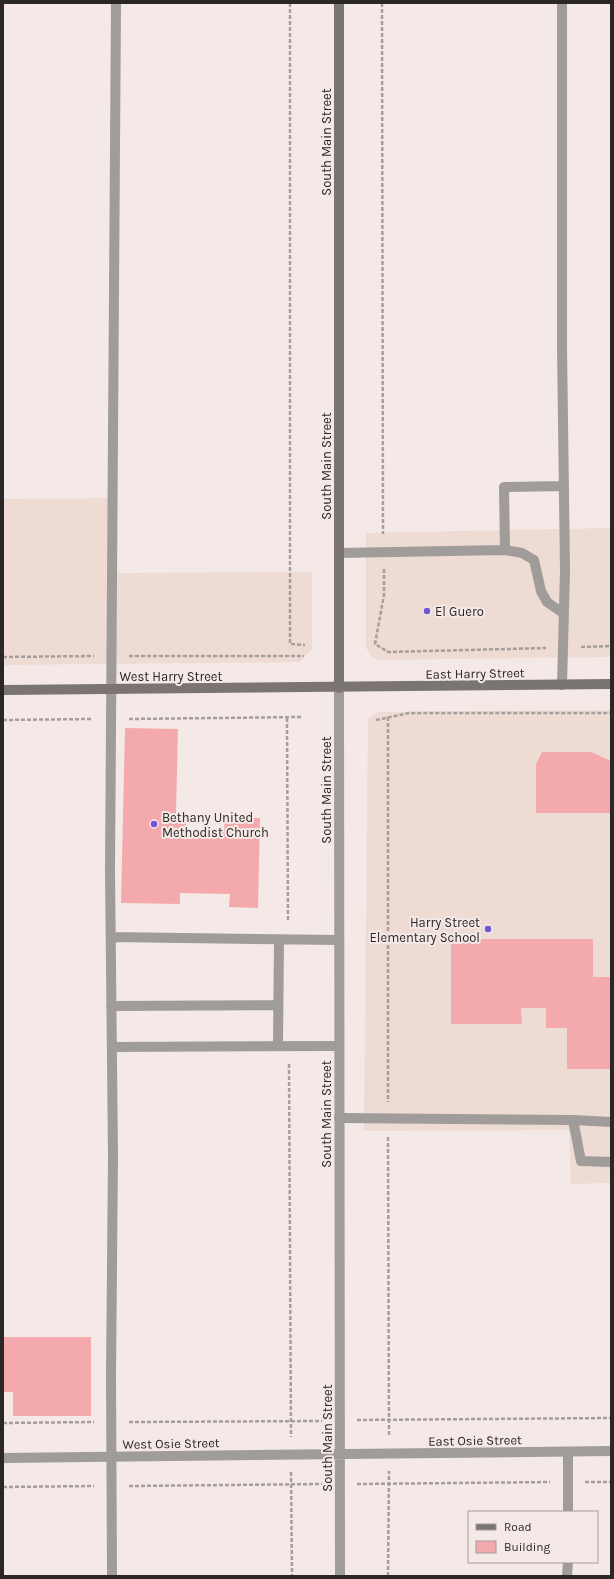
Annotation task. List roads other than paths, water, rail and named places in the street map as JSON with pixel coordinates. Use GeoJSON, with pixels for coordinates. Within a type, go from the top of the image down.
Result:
{"type":"FeatureCollection","features":[{"type":"Feature","properties":{"kind":"street"},"geometry":{"type":"LineString","coordinates":[[112,1576],[111,1422],[113,1156],[111,1006],[111,719],[116,3]]}},
{"type":"Feature","properties":{"kind":"street","name":"South Main Street"},"geometry":{"type":"LineString","coordinates":[[339,3],[340,1576]]}},
{"type":"Feature","properties":{"kind":"street"},"geometry":{"type":"LineString","coordinates":[[562,3],[562,346],[565,571],[562,685]]}},
{"type":"Feature","properties":{"kind":"street"},"geometry":{"type":"LineString","coordinates":[[505,550],[504,487],[564,486]]}},
{"type":"Feature","properties":{"kind":"street"},"geometry":{"type":"LineString","coordinates":[[339,553],[505,550],[522,553],[534,560],[541,591],[547,602],[563,613]]}},
{"type":"Feature","properties":{"kind":"street","name":"East Harry Street"},"geometry":{"type":"LineString","coordinates":[[339,688],[611,684]]}},
{"type":"Feature","properties":{"kind":"street","name":"West Harry Street"},"geometry":{"type":"LineString","coordinates":[[3,690],[339,688]]}},
{"type":"Feature","properties":{"kind":"street"},"geometry":{"type":"LineString","coordinates":[[111,937],[339,940]]}},
{"type":"Feature","properties":{"kind":"street"},"geometry":{"type":"LineString","coordinates":[[278,1045],[278,1005],[283,940]]}},
{"type":"Feature","properties":{"kind":"street"},"geometry":{"type":"LineString","coordinates":[[111,1006],[278,1005]]}},
{"type":"Feature","properties":{"kind":"street"},"geometry":{"type":"LineString","coordinates":[[112,1047],[278,1045],[339,1046]]}},
{"type":"Feature","properties":{"kind":"street"},"geometry":{"type":"LineString","coordinates":[[339,1118],[573,1120],[611,1122]]}},
{"type":"Feature","properties":{"kind":"street"},"geometry":{"type":"LineString","coordinates":[[573,1120],[580,1161],[611,1162]]}},
{"type":"Feature","properties":{"kind":"street","name":"East Osie Street"},"geometry":{"type":"LineString","coordinates":[[340,1454],[611,1451]]}},
{"type":"Feature","properties":{"kind":"street"},"geometry":{"type":"LineString","coordinates":[[568,1452],[568,1511]]}},
{"type":"Feature","properties":{"kind":"street","name":"West Osie Street"},"geometry":{"type":"LineString","coordinates":[[3,1458],[340,1454]]}},
{"type":"Feature","properties":{"kind":"street"},"geometry":{"type":"LineString","coordinates":[[567,1576],[568,1563]]}},
{"type":"Feature","properties":{"kind":"place","name":"El Guero"},"geometry":{"type":"Point","coordinates":[427,611]}},
{"type":"Feature","properties":{"kind":"place","name":"Bethany United Methodist Church"},"geometry":{"type":"Point","coordinates":[154,824]}},
{"type":"Feature","properties":{"kind":"place","name":"Harry Street Elementary School"},"geometry":{"type":"Point","coordinates":[488,929]}}]}
